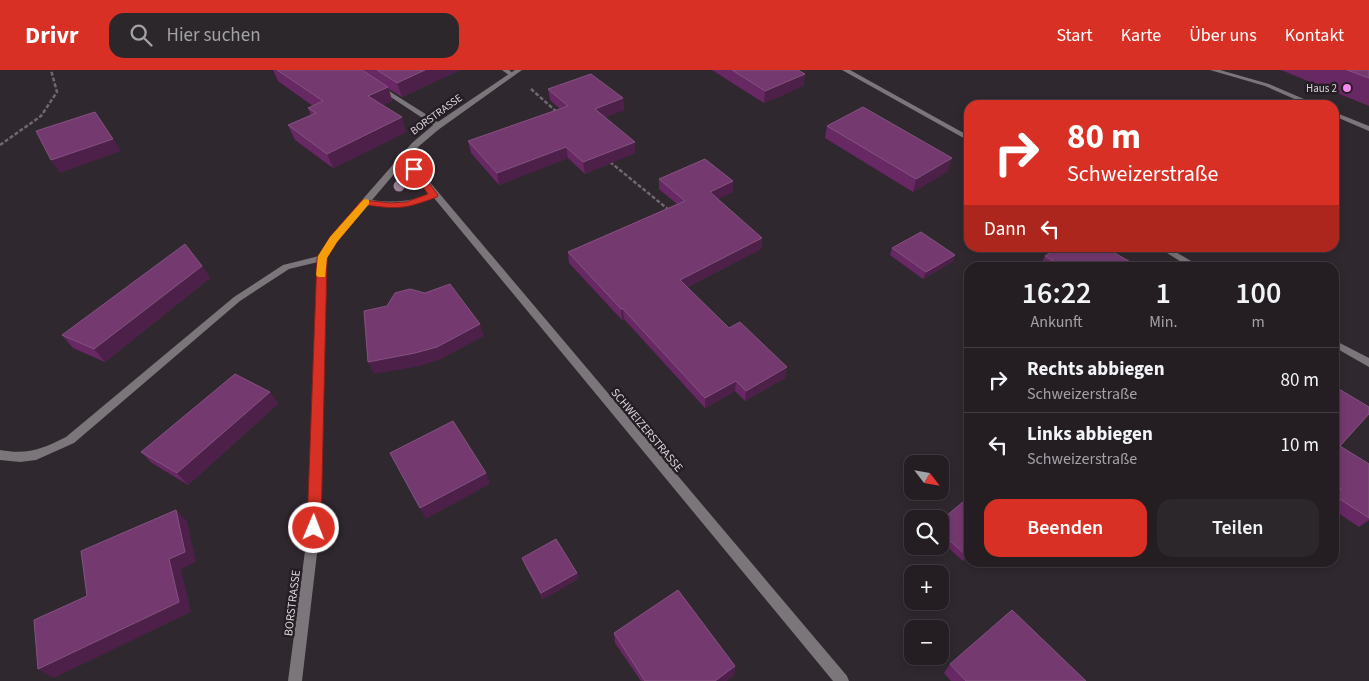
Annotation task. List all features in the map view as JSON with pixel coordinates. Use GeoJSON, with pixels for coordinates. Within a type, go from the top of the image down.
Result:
{"type":"FeatureCollection","features":[{"type":"Feature","properties":{"kind":"street"},"geometry":{"type":"LineString","coordinates":[[845,70],[964,136]]}},
{"type":"Feature","properties":{"kind":"street"},"geometry":{"type":"LineString","coordinates":[[1214,70],[1267,85],[1302,100]]}},
{"type":"Feature","properties":{"kind":"street","name":"BORSTRASSE"},"geometry":{"type":"LineString","coordinates":[[294,681],[314,528],[322,258],[365,202],[415,144],[511,73]]}},
{"type":"Feature","properties":{"kind":"street"},"geometry":{"type":"LineString","coordinates":[[370,82],[439,126]]}},
{"type":"Feature","properties":{"kind":"street"},"geometry":{"type":"LineString","coordinates":[[1339,116],[1369,129]]}},
{"type":"Feature","properties":{"kind":"street","name":"SCHWEIZERSTRASSE"},"geometry":{"type":"LineString","coordinates":[[398,164],[414,169],[842,681]]}},
{"type":"Feature","properties":{"kind":"street"},"geometry":{"type":"LineString","coordinates":[[365,202],[391,206],[407,205],[434,195]]}},
{"type":"Feature","properties":{"kind":"street"},"geometry":{"type":"LineString","coordinates":[[1170,252],[1188,262]]}},
{"type":"Feature","properties":{"kind":"street"},"geometry":{"type":"LineString","coordinates":[[0,455],[16,459],[42,454],[70,440],[237,299],[286,267],[322,258]]}},
{"type":"Feature","properties":{"kind":"street"},"geometry":{"type":"LineString","coordinates":[[1339,346],[1369,362]]}},
{"type":"Feature","properties":{"kind":"path"},"geometry":{"type":"LineString","coordinates":[[0,145],[41,116],[57,92],[54,74],[51,70]]}},
{"type":"Feature","properties":{"kind":"path"},"geometry":{"type":"LineString","coordinates":[[511,73],[558,114]]}},
{"type":"Feature","properties":{"kind":"path"},"geometry":{"type":"LineString","coordinates":[[608,160],[669,211]]}},
{"type":"Feature","properties":{"kind":"building"},"geometry":{"type":"Polygon","coordinates":[[[277,70],[362,70],[388,87],[368,96],[402,117],[327,154],[288,125],[316,113],[308,108],[323,101],[277,70]]]}},
{"type":"Feature","properties":{"kind":"building"},"geometry":{"type":"Polygon","coordinates":[[[377,70],[425,70],[397,83],[377,70]]]}},
{"type":"Feature","properties":{"kind":"building"},"geometry":{"type":"Polygon","coordinates":[[[732,70],[798,70],[805,74],[765,91],[732,70]]]}},
{"type":"Feature","properties":{"kind":"building"},"geometry":{"type":"Polygon","coordinates":[[[1347,70],[1369,70],[1369,78],[1347,70]]]}},
{"type":"Feature","properties":{"kind":"building"},"geometry":{"type":"Polygon","coordinates":[[[591,74],[623,98],[595,109],[635,142],[583,162],[566,147],[497,173],[468,141],[568,106],[548,89],[591,74]]]}},
{"type":"Feature","properties":{"kind":"building"},"geometry":{"type":"Polygon","coordinates":[[[863,107],[952,158],[916,179],[827,126],[863,107]]]}},
{"type":"Feature","properties":{"kind":"building"},"geometry":{"type":"Polygon","coordinates":[[[95,112],[113,139],[51,160],[36,131],[95,112]]]}},
{"type":"Feature","properties":{"kind":"building"},"geometry":{"type":"Polygon","coordinates":[[[705,159],[733,181],[710,192],[762,238],[680,280],[729,328],[740,322],[787,367],[746,391],[736,381],[705,398],[568,252],[685,201],[659,179],[705,159]]]}},
{"type":"Feature","properties":{"kind":"building"},"geometry":{"type":"Polygon","coordinates":[[[921,232],[955,255],[926,272],[892,248],[921,232]]]}},
{"type":"Feature","properties":{"kind":"building"},"geometry":{"type":"Polygon","coordinates":[[[185,244],[202,266],[94,349],[62,335],[185,244]]]}},
{"type":"Feature","properties":{"kind":"building"},"geometry":{"type":"Polygon","coordinates":[[[1051,252],[1113,252],[1130,262],[1054,262],[1045,256],[1051,252]]]}},
{"type":"Feature","properties":{"kind":"building"},"geometry":{"type":"Polygon","coordinates":[[[450,284],[480,324],[437,347],[368,362],[364,311],[387,306],[395,293],[410,289],[425,293],[450,284]]]}},
{"type":"Feature","properties":{"kind":"building"},"geometry":{"type":"Polygon","coordinates":[[[235,374],[270,392],[177,473],[141,452],[235,374]]]}},
{"type":"Feature","properties":{"kind":"building"},"geometry":{"type":"Polygon","coordinates":[[[1339,389],[1369,407],[1369,414],[1340,446],[1369,464],[1369,518],[1339,499],[1341,489],[1339,488],[1339,389]]]}},
{"type":"Feature","properties":{"kind":"building"},"geometry":{"type":"Polygon","coordinates":[[[453,421],[486,473],[420,508],[390,453],[453,421]]]}},
{"type":"Feature","properties":{"kind":"building"},"geometry":{"type":"Polygon","coordinates":[[[964,501],[964,553],[949,540],[949,514],[964,501]]]}},
{"type":"Feature","properties":{"kind":"building"},"geometry":{"type":"Polygon","coordinates":[[[176,510],[185,552],[169,559],[179,602],[38,669],[34,620],[87,596],[81,551],[176,510]]]}},
{"type":"Feature","properties":{"kind":"building"},"geometry":{"type":"Polygon","coordinates":[[[556,539],[577,573],[541,593],[522,558],[556,539]]]}},
{"type":"Feature","properties":{"kind":"building"},"geometry":{"type":"Polygon","coordinates":[[[678,590],[735,666],[715,681],[645,681],[614,633],[678,590]]]}},
{"type":"Feature","properties":{"kind":"building"},"geometry":{"type":"Polygon","coordinates":[[[1012,610],[1086,681],[966,681],[950,664],[1012,610]]]}},
{"type":"Feature","properties":{"kind":"slow traffic"},"geometry":{"type":"LineString","coordinates":[[321,275],[322,258],[334,240],[366,202]]}},
{"type":"Feature","properties":{"kind":"place","name":"Haus 2"},"geometry":{"type":"Point","coordinates":[1347,88]}},
{"type":"Feature","properties":{"kind":"route"},"geometry":{"type":"LineString","coordinates":[[314,528],[322,258],[365,202],[391,206],[407,205],[434,195],[414,169]]}}]}
